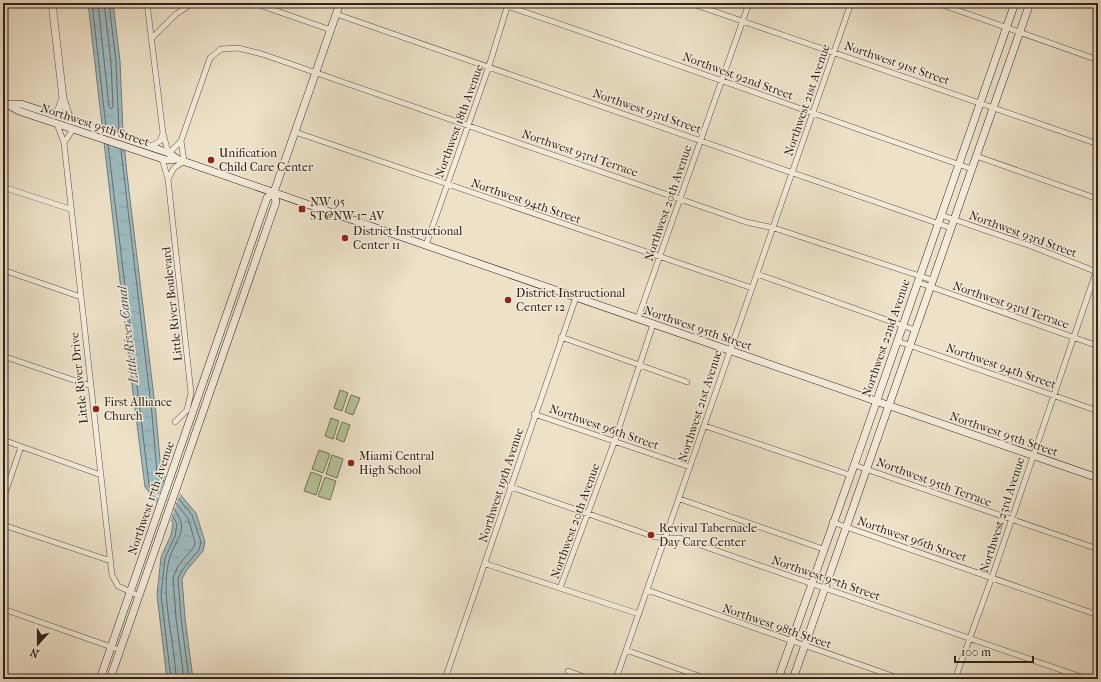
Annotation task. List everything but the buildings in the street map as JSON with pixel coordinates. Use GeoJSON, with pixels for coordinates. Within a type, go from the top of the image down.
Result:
{"type":"FeatureCollection","features":[{"type":"Feature","properties":{"kind":"main road"},"geometry":{"type":"LineString","coordinates":[[52,3],[63,98],[70,120]]}},
{"type":"Feature","properties":{"kind":"main road","name":"Northwest 17th Avenue"},"geometry":{"type":"LineString","coordinates":[[100,679],[267,198],[274,192],[340,3]]}},
{"type":"Feature","properties":{"kind":"main road","name":"Northwest 22nd Avenue"},"geometry":{"type":"LineString","coordinates":[[778,679],[1015,3]]}},
{"type":"Feature","properties":{"kind":"main road","name":"Northwest 22nd Avenue"},"geometry":{"type":"LineString","coordinates":[[793,679],[868,469],[909,345],[952,228],[1030,3]]}},
{"type":"Feature","properties":{"kind":"main road"},"geometry":{"type":"LineString","coordinates":[[54,115],[59,109],[63,98]]}},
{"type":"Feature","properties":{"kind":"main road","name":"Northwest 95th Street"},"geometry":{"type":"LineString","coordinates":[[6,103],[21,104],[168,153],[180,160],[426,244],[889,407],[1098,478]]}},
{"type":"Feature","properties":{"kind":"main road","name":"Northwest 95th Street"},"geometry":{"type":"LineString","coordinates":[[6,103],[19,111],[162,159],[180,160]]}},
{"type":"Feature","properties":{"kind":"main road","name":"Northwest 17th Avenue"},"geometry":{"type":"LineString","coordinates":[[110,679],[276,202],[274,192]]}},
{"type":"Feature","properties":{"kind":"main road"},"geometry":{"type":"LineString","coordinates":[[234,295],[244,293]]}},
{"type":"Feature","properties":{"kind":"main road"},"geometry":{"type":"LineString","coordinates":[[230,308],[227,327],[230,332]]}},
{"type":"Feature","properties":{"kind":"main road"},"geometry":{"type":"LineString","coordinates":[[209,366],[217,369]]}},
{"type":"Feature","properties":{"kind":"street"},"geometry":{"type":"LineString","coordinates":[[147,3],[163,133],[168,153],[181,141]]}},
{"type":"Feature","properties":{"kind":"street"},"geometry":{"type":"LineString","coordinates":[[151,39],[176,14],[193,3]]}},
{"type":"Feature","properties":{"kind":"street"},"geometry":{"type":"LineString","coordinates":[[254,3],[268,5],[331,30]]}},
{"type":"Feature","properties":{"kind":"street","name":"Northwest 92nd Street"},"geometry":{"type":"LineString","coordinates":[[498,3],[722,80],[812,114],[972,169]]}},
{"type":"Feature","properties":{"kind":"street","name":"Northwest 91st Street"},"geometry":{"type":"LineString","coordinates":[[690,3],[833,51],[1098,144]]}},
{"type":"Feature","properties":{"kind":"street","name":"Northwest 20th Avenue"},"geometry":{"type":"LineString","coordinates":[[638,318],[749,3]]}},
{"type":"Feature","properties":{"kind":"street","name":"Northwest 21st Avenue"},"geometry":{"type":"LineString","coordinates":[[616,679],[680,499],[729,350],[774,228],[833,51],[851,3]]}},
{"type":"Feature","properties":{"kind":"street"},"geometry":{"type":"LineString","coordinates":[[937,3],[949,5],[1006,28],[1098,60]]}},
{"type":"Feature","properties":{"kind":"street","name":"Northwest 18th Avenue"},"geometry":{"type":"LineString","coordinates":[[426,244],[490,66],[507,5]]}},
{"type":"Feature","properties":{"kind":"street","name":"Northwest 93rd Street"},"geometry":{"type":"LineString","coordinates":[[336,14],[490,66],[952,228]]}},
{"type":"Feature","properties":{"kind":"street","name":"Northwest 93rd Terrace"},"geometry":{"type":"LineString","coordinates":[[181,141],[207,66],[214,53],[220,49],[238,48],[316,72],[746,222],[774,228],[918,279],[1098,346]]}},
{"type":"Feature","properties":{"kind":"street","name":"Little River Drive"},"geometry":{"type":"LineString","coordinates":[[57,124],[64,143],[70,209],[111,560],[115,583],[130,593],[139,596]]}},
{"type":"Feature","properties":{"kind":"street"},"geometry":{"type":"LineString","coordinates":[[64,143],[74,129]]}},
{"type":"Feature","properties":{"kind":"street","name":"Northwest 94th Street"},"geometry":{"type":"LineString","coordinates":[[295,132],[752,288]]}},
{"type":"Feature","properties":{"kind":"street"},"geometry":{"type":"LineString","coordinates":[[150,147],[160,141],[163,133]]}},
{"type":"Feature","properties":{"kind":"street"},"geometry":{"type":"LineString","coordinates":[[168,179],[180,160],[181,141]]}},
{"type":"Feature","properties":{"kind":"street"},"geometry":{"type":"LineString","coordinates":[[976,156],[1098,199]]}},
{"type":"Feature","properties":{"kind":"street","name":"Little River Boulevard"},"geometry":{"type":"LineString","coordinates":[[162,159],[168,179],[191,393],[186,410],[175,422]]}},
{"type":"Feature","properties":{"kind":"street"},"geometry":{"type":"LineString","coordinates":[[3,187],[70,209]]}},
{"type":"Feature","properties":{"kind":"street","name":"Northwest 93rd Street"},"geometry":{"type":"LineString","coordinates":[[941,215],[1097,270]]}},
{"type":"Feature","properties":{"kind":"street"},"geometry":{"type":"LineString","coordinates":[[3,270],[81,297]]}},
{"type":"Feature","properties":{"kind":"street","name":"Northwest 23rd Avenue"},"geometry":{"type":"LineString","coordinates":[[955,679],[971,638],[1097,270]]}},
{"type":"Feature","properties":{"kind":"street"},"geometry":{"type":"LineString","coordinates":[[757,274],[915,330]]}},
{"type":"Feature","properties":{"kind":"street","name":"Northwest 19th Avenue"},"geometry":{"type":"LineString","coordinates":[[445,679],[486,564],[534,414],[576,297]]}},
{"type":"Feature","properties":{"kind":"street","name":"Northwest 20th Avenue"},"geometry":{"type":"LineString","coordinates":[[560,588],[615,440],[653,324]]}},
{"type":"Feature","properties":{"kind":"street"},"geometry":{"type":"LineString","coordinates":[[561,337],[687,382]]}},
{"type":"Feature","properties":{"kind":"street","name":"Northwest 94th Street"},"geometry":{"type":"LineString","coordinates":[[897,340],[1098,411]]}},
{"type":"Feature","properties":{"kind":"street"},"geometry":{"type":"LineString","coordinates":[[3,356],[91,386]]}},
{"type":"Feature","properties":{"kind":"street","name":"Northwest 96th Street"},"geometry":{"type":"LineString","coordinates":[[534,414],[615,440],[690,467]]}},
{"type":"Feature","properties":{"kind":"street"},"geometry":{"type":"LineString","coordinates":[[704,426],[850,475]]}},
{"type":"Feature","properties":{"kind":"street"},"geometry":{"type":"LineString","coordinates":[[3,440],[101,475]]}},
{"type":"Feature","properties":{"kind":"street"},"geometry":{"type":"LineString","coordinates":[[3,499],[21,447]]}},
{"type":"Feature","properties":{"kind":"street","name":"Northwest 95th Terrace"},"geometry":{"type":"LineString","coordinates":[[854,465],[1098,549]]}},
{"type":"Feature","properties":{"kind":"street","name":"Northwest 97th Street"},"geometry":{"type":"LineString","coordinates":[[511,487],[655,537],[680,538],[1087,679]]}},
{"type":"Feature","properties":{"kind":"street"},"geometry":{"type":"LineString","coordinates":[[680,499],[823,549]]}},
{"type":"Feature","properties":{"kind":"street","name":"Northwest 96th Street"},"geometry":{"type":"LineString","coordinates":[[832,522],[1098,615]]}},
{"type":"Feature","properties":{"kind":"street"},"geometry":{"type":"LineString","coordinates":[[3,525],[111,560]]}},
{"type":"Feature","properties":{"kind":"street"},"geometry":{"type":"LineString","coordinates":[[486,564],[639,614]]}},
{"type":"Feature","properties":{"kind":"street","name":"Northwest 98th Street"},"geometry":{"type":"LineString","coordinates":[[648,590],[901,679]]}},
{"type":"Feature","properties":{"kind":"street"},"geometry":{"type":"LineString","coordinates":[[3,609],[120,650]]}},
{"type":"Feature","properties":{"kind":"street"},"geometry":{"type":"LineString","coordinates":[[626,650],[707,679]]}},
{"type":"Feature","properties":{"kind":"street"},"geometry":{"type":"LineString","coordinates":[[568,671],[590,679]]}},
{"type":"Feature","properties":{"kind":"green space"},"geometry":{"type":"Polygon","coordinates":[[[340,390],[348,393],[342,411],[334,408],[340,390]]]}},
{"type":"Feature","properties":{"kind":"green space"},"geometry":{"type":"Polygon","coordinates":[[[351,395],[360,398],[353,415],[345,412],[351,395]]]}},
{"type":"Feature","properties":{"kind":"green space"},"geometry":{"type":"Polygon","coordinates":[[[331,418],[339,421],[333,439],[325,436],[331,418]]]}},
{"type":"Feature","properties":{"kind":"green space"},"geometry":{"type":"Polygon","coordinates":[[[342,422],[350,425],[344,442],[336,439],[342,422]]]}},
{"type":"Feature","properties":{"kind":"green space"},"geometry":{"type":"Polygon","coordinates":[[[319,450],[330,454],[323,473],[312,469],[319,450]]]}},
{"type":"Feature","properties":{"kind":"green space"},"geometry":{"type":"Polygon","coordinates":[[[332,455],[343,459],[337,478],[326,474],[332,455]]]}},
{"type":"Feature","properties":{"kind":"green space"},"geometry":{"type":"Polygon","coordinates":[[[311,472],[322,476],[316,495],[304,491],[311,472]]]}},
{"type":"Feature","properties":{"kind":"green space"},"geometry":{"type":"Polygon","coordinates":[[[325,477],[336,481],[330,500],[318,496],[325,477]]]}},
{"type":"Feature","properties":{"kind":"water","name":"Little River Canal"},"geometry":{"type":"Polygon","coordinates":[[[88,3],[113,3],[120,61],[123,132],[127,174],[156,414],[161,472],[196,513],[205,542],[203,551],[186,571],[182,579],[185,618],[193,679],[167,679],[157,595],[161,557],[171,535],[173,523],[145,487],[88,3]]]}},
{"type":"Feature","properties":{"kind":"pier"},"geometry":{"type":"Polygon","coordinates":[[[166,475],[181,492],[170,522],[156,504],[166,475]]]}},
{"type":"Feature","properties":{"kind":"place","name":"Unification Child Care Center"},"geometry":{"type":"Point","coordinates":[211,160]}},
{"type":"Feature","properties":{"kind":"place","name":"NW 95 ST@NW 17 AV"},"geometry":{"type":"Point","coordinates":[302,209]}},
{"type":"Feature","properties":{"kind":"place","name":"District Instructional Center 11"},"geometry":{"type":"Point","coordinates":[345,238]}},
{"type":"Feature","properties":{"kind":"place","name":"District Instructional Center 12"},"geometry":{"type":"Point","coordinates":[508,300]}},
{"type":"Feature","properties":{"kind":"place","name":"First Alliance Church"},"geometry":{"type":"Point","coordinates":[96,409]}},
{"type":"Feature","properties":{"kind":"place","name":"Miami Central High School"},"geometry":{"type":"Point","coordinates":[351,463]}},
{"type":"Feature","properties":{"kind":"place","name":"Revival Tabernacle Day Care Center"},"geometry":{"type":"Point","coordinates":[651,535]}}]}
